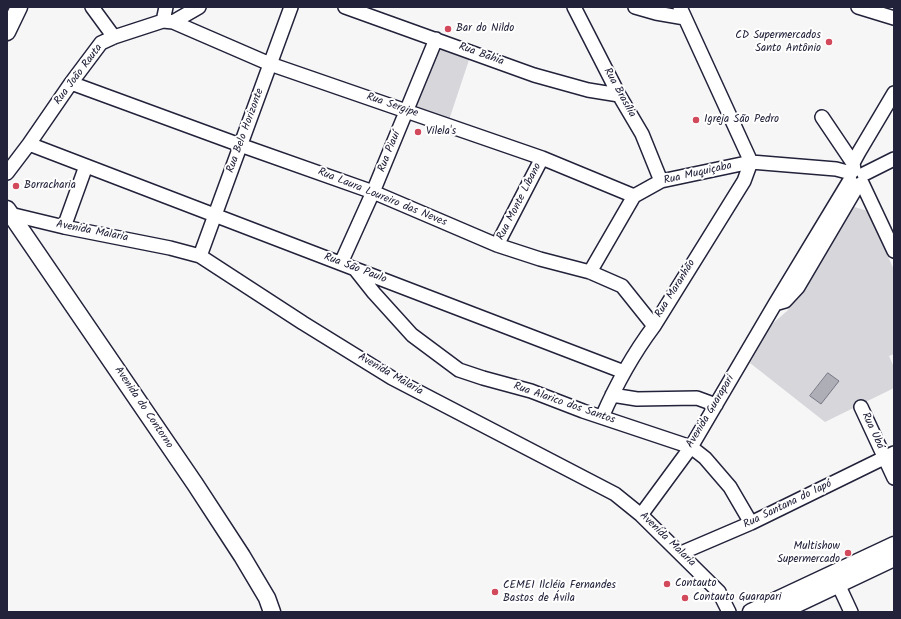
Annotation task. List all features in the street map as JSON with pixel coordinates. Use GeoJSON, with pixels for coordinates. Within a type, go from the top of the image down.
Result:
{"type":"FeatureCollection","features":[{"type":"Feature","properties":{"kind":"main road"},"geometry":{"type":"LineString","coordinates":[[7,32],[10,17],[9,7]]}},
{"type":"Feature","properties":{"kind":"main road"},"geometry":{"type":"LineString","coordinates":[[7,32],[19,7]]}},
{"type":"Feature","properties":{"kind":"main road","name":"Avenida do Contorno"},"geometry":{"type":"LineString","coordinates":[[9,211],[242,556],[267,598],[272,612]]}},
{"type":"Feature","properties":{"kind":"main road"},"geometry":{"type":"LineString","coordinates":[[786,607],[894,545]]}},
{"type":"Feature","properties":{"kind":"main road"},"geometry":{"type":"LineString","coordinates":[[752,612],[786,607],[894,558]]}},
{"type":"Feature","properties":{"kind":"street"},"geometry":{"type":"LineString","coordinates":[[92,7],[114,37]]}},
{"type":"Feature","properties":{"kind":"street"},"geometry":{"type":"LineString","coordinates":[[166,7],[168,22]]}},
{"type":"Feature","properties":{"kind":"street","name":"Rua João Rauta"},"geometry":{"type":"LineString","coordinates":[[7,173],[71,83],[102,43],[114,37],[168,22],[199,7]]}},
{"type":"Feature","properties":{"kind":"street","name":"Rua Belo Horizonte"},"geometry":{"type":"LineString","coordinates":[[200,256],[291,7]]}},
{"type":"Feature","properties":{"kind":"street","name":"Rua Bahia"},"geometry":{"type":"LineString","coordinates":[[345,7],[376,12],[436,39],[534,75],[588,90],[619,95]]}},
{"type":"Feature","properties":{"kind":"street","name":"Rua Brasília"},"geometry":{"type":"LineString","coordinates":[[574,7],[619,95],[642,134],[662,181]]}},
{"type":"Feature","properties":{"kind":"street"},"geometry":{"type":"LineString","coordinates":[[636,7],[656,13],[682,12],[751,162]]}},
{"type":"Feature","properties":{"kind":"street"},"geometry":{"type":"LineString","coordinates":[[858,7],[894,18]]}},
{"type":"Feature","properties":{"kind":"street","name":"Rua Sergipe"},"geometry":{"type":"LineString","coordinates":[[168,22],[270,64],[542,158],[634,196]]}},
{"type":"Feature","properties":{"kind":"street","name":"Rua Piauí"},"geometry":{"type":"LineString","coordinates":[[340,263],[373,192],[436,39]]}},
{"type":"Feature","properties":{"kind":"street","name":"Rua Laura Loureiro das Neves"},"geometry":{"type":"LineString","coordinates":[[71,83],[373,192],[497,245],[540,259],[590,272],[622,286],[654,326]]}},
{"type":"Feature","properties":{"kind":"street","name":"Avenida Guarapari"},"geometry":{"type":"LineString","coordinates":[[641,515],[691,447],[775,304],[856,176],[894,93]]}},
{"type":"Feature","properties":{"kind":"street"},"geometry":{"type":"LineString","coordinates":[[822,117],[856,176],[894,251]]}},
{"type":"Feature","properties":{"kind":"street","name":"Rua São Paulo"},"geometry":{"type":"LineString","coordinates":[[29,144],[624,372]]}},
{"type":"Feature","properties":{"kind":"street","name":"Rua Monte Líbano"},"geometry":{"type":"LineString","coordinates":[[497,245],[542,158]]}},
{"type":"Feature","properties":{"kind":"street"},"geometry":{"type":"LineString","coordinates":[[856,176],[894,159]]}},
{"type":"Feature","properties":{"kind":"street","name":"Rua Muquiçaba"},"geometry":{"type":"LineString","coordinates":[[634,196],[662,181],[751,162],[836,169],[856,176]]}},
{"type":"Feature","properties":{"kind":"street","name":"Rua Maranhão"},"geometry":{"type":"LineString","coordinates":[[602,417],[639,345],[654,326],[744,181],[751,162]]}},
{"type":"Feature","properties":{"kind":"street"},"geometry":{"type":"LineString","coordinates":[[64,226],[86,166]]}},
{"type":"Feature","properties":{"kind":"street"},"geometry":{"type":"LineString","coordinates":[[590,272],[634,196]]}},
{"type":"Feature","properties":{"kind":"street","name":"Avenida Malaria"},"geometry":{"type":"LineString","coordinates":[[9,211],[64,226],[170,248],[200,256],[296,319],[392,378],[615,494],[641,515],[719,592],[729,612]]}},
{"type":"Feature","properties":{"kind":"street","name":"Rua Alarico dos Santos"},"geometry":{"type":"LineString","coordinates":[[355,268],[374,293],[412,335],[459,370],[531,391],[691,447],[705,458],[730,487],[751,523]]}},
{"type":"Feature","properties":{"kind":"street"},"geometry":{"type":"LineString","coordinates":[[612,395],[637,399],[697,398],[716,405]]}},
{"type":"Feature","properties":{"kind":"street","name":"Rua Ubá"},"geometry":{"type":"LineString","coordinates":[[861,407],[889,456],[894,478]]}},
{"type":"Feature","properties":{"kind":"street","name":"Rua Santana do Iapó"},"geometry":{"type":"LineString","coordinates":[[681,553],[751,523],[889,456]]}},
{"type":"Feature","properties":{"kind":"street"},"geometry":{"type":"LineString","coordinates":[[838,584],[851,612]]}},
{"type":"Feature","properties":{"kind":"shaded area"},"geometry":{"type":"Polygon","coordinates":[[[436,42],[471,54],[448,123],[409,110],[436,42]]]}},
{"type":"Feature","properties":{"kind":"shaded area"},"geometry":{"type":"Polygon","coordinates":[[[851,206],[868,211],[894,270],[894,354],[889,356],[894,367],[894,388],[825,422],[750,363],[771,325],[787,311],[803,290],[851,206]]]}},
{"type":"Feature","properties":{"kind":"shaded area"},"geometry":{"type":"Polygon","coordinates":[[[828,373],[839,381],[821,404],[810,396],[828,373]]]}},
{"type":"Feature","properties":{"kind":"place","name":"Bar do Nildo"},"geometry":{"type":"Point","coordinates":[448,29]}},
{"type":"Feature","properties":{"kind":"place","name":"CD Supermercados Santo Antônio"},"geometry":{"type":"Point","coordinates":[829,42]}},
{"type":"Feature","properties":{"kind":"place","name":"Igreja São Pedro"},"geometry":{"type":"Point","coordinates":[696,120]}},
{"type":"Feature","properties":{"kind":"place","name":"Vilela's"},"geometry":{"type":"Point","coordinates":[418,132]}},
{"type":"Feature","properties":{"kind":"place","name":"Borracharia"},"geometry":{"type":"Point","coordinates":[16,186]}},
{"type":"Feature","properties":{"kind":"place","name":"Multishow Supermercado"},"geometry":{"type":"Point","coordinates":[848,553]}},
{"type":"Feature","properties":{"kind":"place","name":"Contauto"},"geometry":{"type":"Point","coordinates":[667,584]}},
{"type":"Feature","properties":{"kind":"place","name":"CEMEI Ilcléia Fernandes Bastos de Ávila"},"geometry":{"type":"Point","coordinates":[495,592]}},
{"type":"Feature","properties":{"kind":"place","name":"Contauto Guarapari"},"geometry":{"type":"Point","coordinates":[685,598]}}]}
